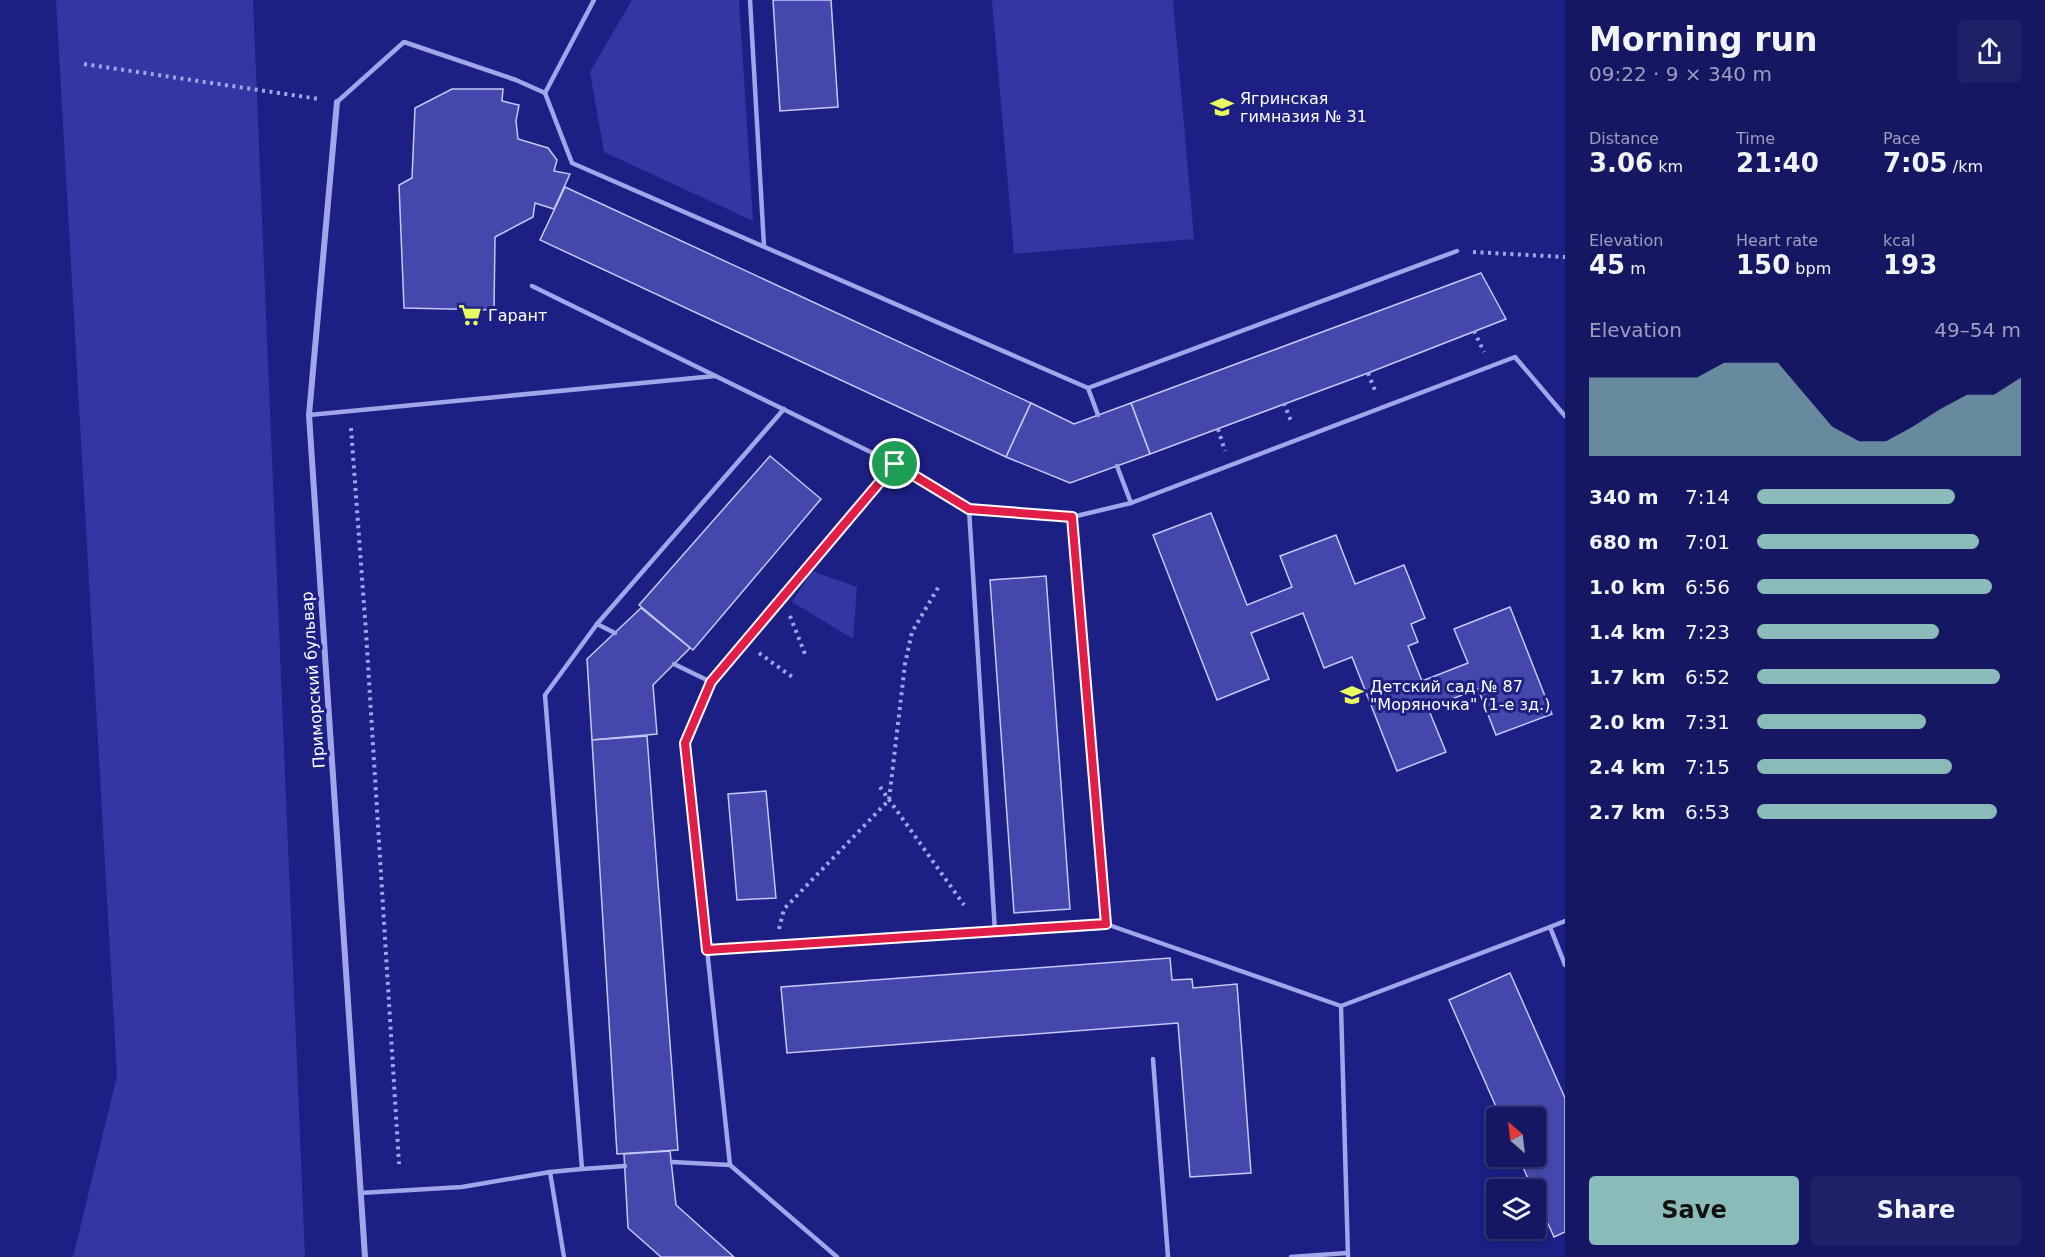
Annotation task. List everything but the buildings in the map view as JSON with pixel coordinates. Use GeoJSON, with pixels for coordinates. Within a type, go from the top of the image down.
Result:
{"type":"FeatureCollection","features":[{"type":"Feature","properties":{"kind":"street","name":"Приморский бульвар"},"geometry":{"type":"LineString","coordinates":[[337,102],[309,415],[365,1257]]}},
{"type":"Feature","properties":{"kind":"lane"},"geometry":{"type":"LineString","coordinates":[[546,93],[594,0]]}},
{"type":"Feature","properties":{"kind":"lane"},"geometry":{"type":"LineString","coordinates":[[750,0],[764,246]]}},
{"type":"Feature","properties":{"kind":"lane"},"geometry":{"type":"LineString","coordinates":[[337,102],[404,42],[516,80],[546,93],[572,163],[1088,388],[1457,251]]}},
{"type":"Feature","properties":{"kind":"lane"},"geometry":{"type":"LineString","coordinates":[[532,286],[895,464],[969,509],[1072,517],[1131,503],[1515,357],[1565,416]]}},
{"type":"Feature","properties":{"kind":"lane"},"geometry":{"type":"LineString","coordinates":[[309,415],[716,376]]}},
{"type":"Feature","properties":{"kind":"lane"},"geometry":{"type":"LineString","coordinates":[[1088,388],[1098,415]]}},
{"type":"Feature","properties":{"kind":"lane"},"geometry":{"type":"LineString","coordinates":[[582,1169],[545,694],[597,624],[784,409]]}},
{"type":"Feature","properties":{"kind":"lane"},"geometry":{"type":"LineString","coordinates":[[730,1165],[685,743],[711,682],[895,464]]}},
{"type":"Feature","properties":{"kind":"lane"},"geometry":{"type":"LineString","coordinates":[[1117,466],[1131,503]]}},
{"type":"Feature","properties":{"kind":"lane"},"geometry":{"type":"LineString","coordinates":[[969,509],[995,932]]}},
{"type":"Feature","properties":{"kind":"lane"},"geometry":{"type":"LineString","coordinates":[[597,624],[615,633]]}},
{"type":"Feature","properties":{"kind":"lane"},"geometry":{"type":"LineString","coordinates":[[674,664],[711,682]]}},
{"type":"Feature","properties":{"kind":"lane"},"geometry":{"type":"LineString","coordinates":[[707,950],[1106,924],[1341,1006],[1565,921]]}},
{"type":"Feature","properties":{"kind":"lane"},"geometry":{"type":"LineString","coordinates":[[1550,927],[1565,965]]}},
{"type":"Feature","properties":{"kind":"lane"},"geometry":{"type":"LineString","coordinates":[[1291,1257],[1347,1255],[1341,1006]]}},
{"type":"Feature","properties":{"kind":"lane"},"geometry":{"type":"LineString","coordinates":[[1153,1059],[1168,1257]]}},
{"type":"Feature","properties":{"kind":"lane"},"geometry":{"type":"LineString","coordinates":[[672,1162],[730,1165],[837,1257]]}},
{"type":"Feature","properties":{"kind":"lane"},"geometry":{"type":"LineString","coordinates":[[360,1193],[462,1186],[550,1172],[625,1166]]}},
{"type":"Feature","properties":{"kind":"lane"},"geometry":{"type":"LineString","coordinates":[[550,1172],[564,1257]]}},
{"type":"Feature","properties":{"kind":"path"},"geometry":{"type":"LineString","coordinates":[[84,64],[337,102]]}},
{"type":"Feature","properties":{"kind":"path"},"geometry":{"type":"LineString","coordinates":[[1457,251],[1565,256]]}},
{"type":"Feature","properties":{"kind":"path"},"geometry":{"type":"LineString","coordinates":[[1474,331],[1486,357]]}},
{"type":"Feature","properties":{"kind":"path"},"geometry":{"type":"LineString","coordinates":[[1368,373],[1378,399]]}},
{"type":"Feature","properties":{"kind":"path"},"geometry":{"type":"LineString","coordinates":[[1284,403],[1295,430]]}},
{"type":"Feature","properties":{"kind":"path"},"geometry":{"type":"LineString","coordinates":[[350,411],[399,1164]]}},
{"type":"Feature","properties":{"kind":"path"},"geometry":{"type":"LineString","coordinates":[[1218,429],[1227,454]]}},
{"type":"Feature","properties":{"kind":"path"},"geometry":{"type":"LineString","coordinates":[[1072,517],[1106,924]]}},
{"type":"Feature","properties":{"kind":"path"},"geometry":{"type":"LineString","coordinates":[[775,946],[784,909],[889,800],[905,664],[912,632],[939,586]]}},
{"type":"Feature","properties":{"kind":"path"},"geometry":{"type":"LineString","coordinates":[[783,597],[805,654]]}},
{"type":"Feature","properties":{"kind":"path"},"geometry":{"type":"LineString","coordinates":[[744,643],[795,679]]}},
{"type":"Feature","properties":{"kind":"path"},"geometry":{"type":"LineString","coordinates":[[879,787],[964,905]]}},
{"type":"Feature","properties":{"kind":"shaded area"},"geometry":{"type":"Polygon","coordinates":[[[56,0],[253,0],[305,1257],[73,1257],[117,1076],[56,0]]]}},
{"type":"Feature","properties":{"kind":"shaded area"},"geometry":{"type":"Polygon","coordinates":[[[632,0],[739,0],[753,221],[604,152],[590,72],[632,0]]]}},
{"type":"Feature","properties":{"kind":"shaded area"},"geometry":{"type":"Polygon","coordinates":[[[992,0],[1173,0],[1194,239],[1014,254],[992,0]]]}},
{"type":"Feature","properties":{"kind":"shaded area"},"geometry":{"type":"Polygon","coordinates":[[[812,571],[857,587],[853,639],[792,602],[812,571]]]}},
{"type":"Feature","properties":{"kind":"place","name":"Ягринская гимназия № 31"},"geometry":{"type":"Point","coordinates":[1222,107]}},
{"type":"Feature","properties":{"kind":"place","name":"Гарант"},"geometry":{"type":"Point","coordinates":[470,315]}},
{"type":"Feature","properties":{"kind":"place","name":"Детский сад № 87 \"Моряночка\" (1-е зд.)"},"geometry":{"type":"Point","coordinates":[1352,695]}},
{"type":"Feature","properties":{"kind":"route"},"geometry":{"type":"LineString","coordinates":[[895,464],[969,509],[1072,517],[1106,924],[707,950],[685,743],[711,682],[895,464]]}}]}
